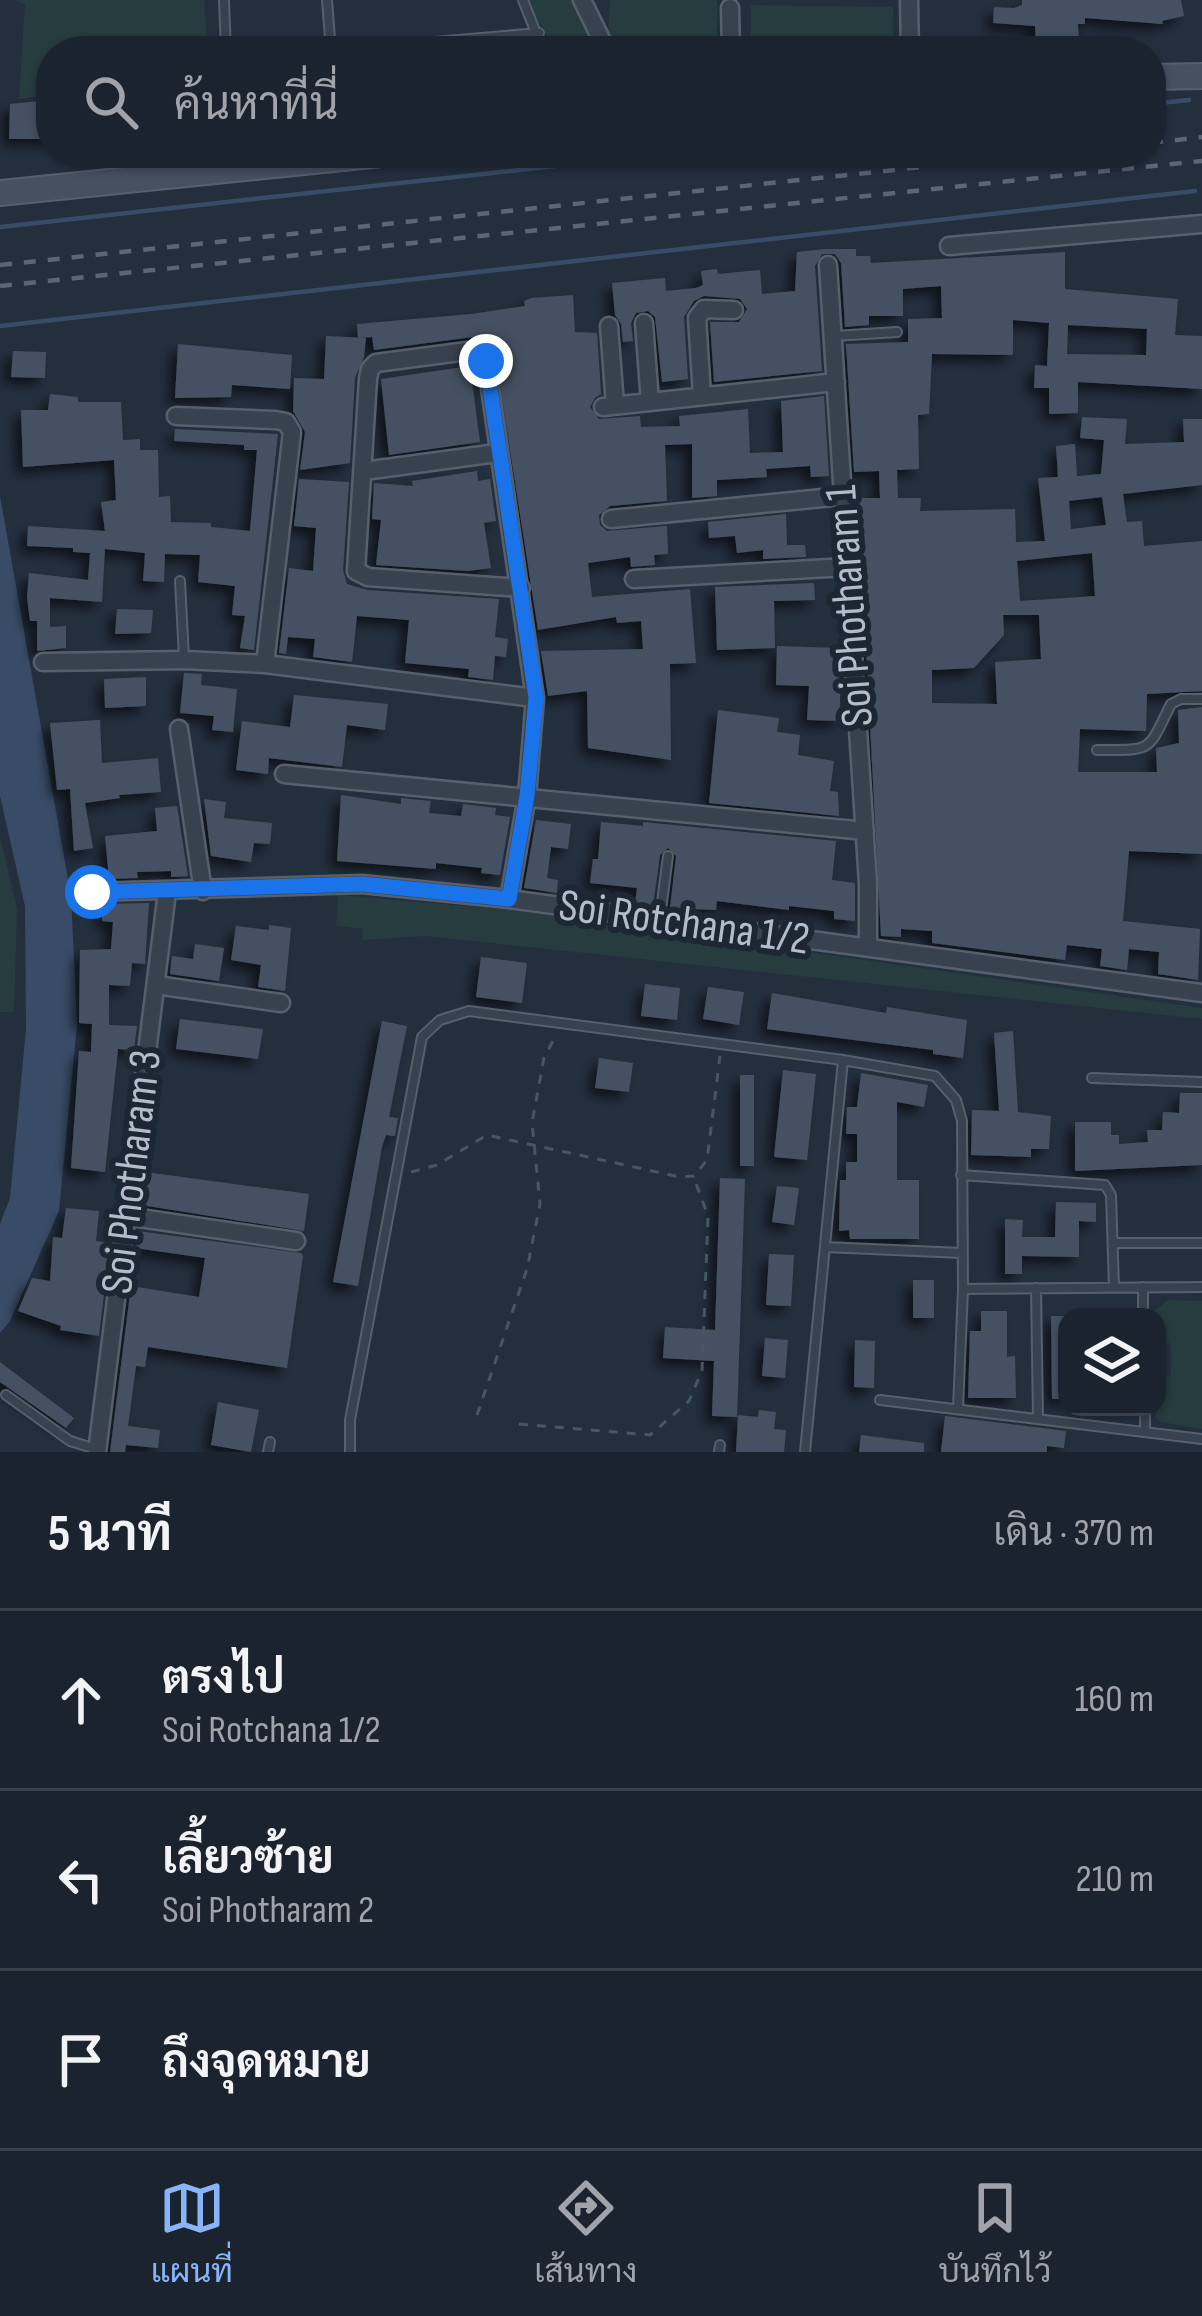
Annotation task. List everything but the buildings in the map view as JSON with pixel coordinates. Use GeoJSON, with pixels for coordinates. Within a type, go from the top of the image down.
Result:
{"type":"FeatureCollection","features":[{"type":"Feature","properties":{"kind":"main road"},"geometry":{"type":"LineString","coordinates":[[1166,75],[1198,72]]}},
{"type":"Feature","properties":{"kind":"main road"},"geometry":{"type":"LineString","coordinates":[[0,193],[186,168]]}},
{"type":"Feature","properties":{"kind":"street"},"geometry":{"type":"LineString","coordinates":[[582,0],[600,36]]}},
{"type":"Feature","properties":{"kind":"street"},"geometry":{"type":"LineString","coordinates":[[909,0],[910,36]]}},
{"type":"Feature","properties":{"kind":"street"},"geometry":{"type":"LineString","coordinates":[[730,4],[731,36]]}},
{"type":"Feature","properties":{"kind":"street"},"geometry":{"type":"LineString","coordinates":[[950,246],[1202,224]]}},
{"type":"Feature","properties":{"kind":"street","name":"Soi Photharam 1"},"geometry":{"type":"LineString","coordinates":[[828,265],[865,831],[868,948]]}},
{"type":"Feature","properties":{"kind":"street"},"geometry":{"type":"LineString","coordinates":[[702,396],[697,317],[704,309],[734,310]]}},
{"type":"Feature","properties":{"kind":"street"},"geometry":{"type":"LineString","coordinates":[[644,323],[650,402]]}},
{"type":"Feature","properties":{"kind":"street"},"geometry":{"type":"LineString","coordinates":[[609,326],[609,406],[836,382]]}},
{"type":"Feature","properties":{"kind":"street"},"geometry":{"type":"LineString","coordinates":[[509,899],[527,796],[536,698],[521,588],[482,353],[376,363],[370,369],[356,571],[359,575],[521,588]]}},
{"type":"Feature","properties":{"kind":"street"},"geometry":{"type":"LineString","coordinates":[[176,416],[275,420],[286,422],[292,432],[265,664]]}},
{"type":"Feature","properties":{"kind":"street"},"geometry":{"type":"LineString","coordinates":[[364,471],[497,454]]}},
{"type":"Feature","properties":{"kind":"street"},"geometry":{"type":"LineString","coordinates":[[611,519],[843,496]]}},
{"type":"Feature","properties":{"kind":"street"},"geometry":{"type":"LineString","coordinates":[[634,579],[848,567]]}},
{"type":"Feature","properties":{"kind":"street"},"geometry":{"type":"LineString","coordinates":[[43,662],[265,664],[536,698]]}},
{"type":"Feature","properties":{"kind":"street"},"geometry":{"type":"LineString","coordinates":[[179,729],[203,891]]}},
{"type":"Feature","properties":{"kind":"street"},"geometry":{"type":"LineString","coordinates":[[284,774],[865,831]]}},
{"type":"Feature","properties":{"kind":"street","name":"Soi Rotchana 1/2"},"geometry":{"type":"LineString","coordinates":[[92,892],[362,884],[509,899],[1202,993]]}},
{"type":"Feature","properties":{"kind":"street","name":"Soi Photharam 3"},"geometry":{"type":"LineString","coordinates":[[97,1451],[167,892]]}},
{"type":"Feature","properties":{"kind":"street"},"geometry":{"type":"LineString","coordinates":[[156,985],[281,1003]]}},
{"type":"Feature","properties":{"kind":"street"},"geometry":{"type":"LineString","coordinates":[[127,1216],[296,1241]]}},
{"type":"Feature","properties":{"kind":"lane"},"geometry":{"type":"LineString","coordinates":[[224,0],[225,36]]}},
{"type":"Feature","properties":{"kind":"lane"},"geometry":{"type":"LineString","coordinates":[[327,0],[329,36]]}},
{"type":"Feature","properties":{"kind":"lane"},"geometry":{"type":"LineString","coordinates":[[523,0],[540,36]]}},
{"type":"Feature","properties":{"kind":"lane"},"geometry":{"type":"LineString","coordinates":[[504,36],[539,33]]}},
{"type":"Feature","properties":{"kind":"lane"},"geometry":{"type":"LineString","coordinates":[[832,336],[897,332]]}},
{"type":"Feature","properties":{"kind":"lane"},"geometry":{"type":"LineString","coordinates":[[180,580],[184,660]]}},
{"type":"Feature","properties":{"kind":"lane"},"geometry":{"type":"LineString","coordinates":[[1097,750],[1137,750],[1160,732],[1171,704],[1202,699]]}},
{"type":"Feature","properties":{"kind":"lane"},"geometry":{"type":"LineString","coordinates":[[660,920],[668,856]]}},
{"type":"Feature","properties":{"kind":"lane"},"geometry":{"type":"LineString","coordinates":[[350,1452],[350,1420],[422,1037],[440,1020],[469,1011],[935,1076],[956,1100],[962,1121],[958,1408]]}},
{"type":"Feature","properties":{"kind":"lane"},"geometry":{"type":"LineString","coordinates":[[805,1452],[843,1060]]}},
{"type":"Feature","properties":{"kind":"lane"},"geometry":{"type":"LineString","coordinates":[[1092,1078],[1202,1082]]}},
{"type":"Feature","properties":{"kind":"lane"},"geometry":{"type":"LineString","coordinates":[[962,1175],[1105,1185],[1111,1195],[1114,1287]]}},
{"type":"Feature","properties":{"kind":"lane"},"geometry":{"type":"LineString","coordinates":[[1113,1243],[1202,1243]]}},
{"type":"Feature","properties":{"kind":"lane"},"geometry":{"type":"LineString","coordinates":[[825,1247],[962,1253]]}},
{"type":"Feature","properties":{"kind":"lane"},"geometry":{"type":"LineString","coordinates":[[1036,1287],[1038,1418]]}},
{"type":"Feature","properties":{"kind":"lane"},"geometry":{"type":"LineString","coordinates":[[1143,1287],[1143,1308]]}},
{"type":"Feature","properties":{"kind":"lane"},"geometry":{"type":"LineString","coordinates":[[963,1289],[1202,1287]]}},
{"type":"Feature","properties":{"kind":"lane"},"geometry":{"type":"LineString","coordinates":[[6,1395],[70,1441],[97,1451]]}},
{"type":"Feature","properties":{"kind":"lane"},"geometry":{"type":"LineString","coordinates":[[880,1400],[1202,1439]]}},
{"type":"Feature","properties":{"kind":"lane"},"geometry":{"type":"LineString","coordinates":[[1144,1416],[1145,1432]]}},
{"type":"Feature","properties":{"kind":"path"},"geometry":{"type":"LineString","coordinates":[[477,1414],[527,1269],[540,1204],[532,1123],[544,1058],[564,1021]]}},
{"type":"Feature","properties":{"kind":"path"},"geometry":{"type":"LineString","coordinates":[[694,1177],[707,1160],[722,1043]]}},
{"type":"Feature","properties":{"kind":"path"},"geometry":{"type":"LineString","coordinates":[[394,1177],[437,1165],[487,1135],[694,1177]]}},
{"type":"Feature","properties":{"kind":"path"},"geometry":{"type":"LineString","coordinates":[[519,1424],[650,1435],[689,1401],[702,1371],[708,1216],[694,1177]]}},
{"type":"Feature","properties":{"kind":"green space"},"geometry":{"type":"Polygon","coordinates":[[[13,0],[204,0],[207,36],[36,36],[36,97],[19,99],[25,4],[13,0]]]}},
{"type":"Feature","properties":{"kind":"green space"},"geometry":{"type":"Polygon","coordinates":[[[527,0],[573,0],[592,36],[547,36],[527,0]]]}},
{"type":"Feature","properties":{"kind":"green space"},"geometry":{"type":"Polygon","coordinates":[[[610,0],[717,0],[717,36],[608,33],[610,0]]]}},
{"type":"Feature","properties":{"kind":"green space"},"geometry":{"type":"Polygon","coordinates":[[[751,5],[893,7],[894,36],[751,36],[751,5]]]}},
{"type":"Feature","properties":{"kind":"green space"},"geometry":{"type":"Polygon","coordinates":[[[0,836],[17,909],[14,1012],[0,1012],[0,836]]]}},
{"type":"Feature","properties":{"kind":"green space"},"geometry":{"type":"Polygon","coordinates":[[[338,895],[513,910],[1202,1008],[1202,1019],[426,936],[362,940],[363,929],[336,926],[338,895]]]}},
{"type":"Feature","properties":{"kind":"green space"},"geometry":{"type":"Polygon","coordinates":[[[1168,1300],[1202,1301],[1202,1429],[1155,1417],[1166,1416],[1166,1375],[1171,1375],[1166,1308],[1158,1308],[1168,1300]]]}},
{"type":"Feature","properties":{"kind":"water"},"geometry":{"type":"Polygon","coordinates":[[[0,496],[71,896],[77,1024],[59,1211],[10,1321],[0,1333],[0,1224],[10,1198],[26,1029],[25,906],[0,796],[0,496]]]}},
{"type":"Feature","properties":{"kind":"waterway"},"geometry":{"type":"LineString","coordinates":[[1166,102],[1189,100]]}},
{"type":"Feature","properties":{"kind":"waterway"},"geometry":{"type":"LineString","coordinates":[[0,227],[537,168]]}},
{"type":"Feature","properties":{"kind":"waterway"},"geometry":{"type":"LineString","coordinates":[[0,326],[1195,191]]}},
{"type":"Feature","properties":{"kind":"railway"},"geometry":{"type":"LineString","coordinates":[[1166,141],[1202,137]]}},
{"type":"Feature","properties":{"kind":"railway"},"geometry":{"type":"LineString","coordinates":[[1166,165],[1202,161]]}},
{"type":"Feature","properties":{"kind":"railway"},"geometry":{"type":"LineString","coordinates":[[0,265],[913,168]]}},
{"type":"Feature","properties":{"kind":"railway"},"geometry":{"type":"LineString","coordinates":[[0,286],[1135,168]]}},
{"type":"Feature","properties":{"kind":"route"},"geometry":{"type":"LineString","coordinates":[[92,892],[362,884],[509,899],[527,796],[536,698],[486,361]]}}]}
